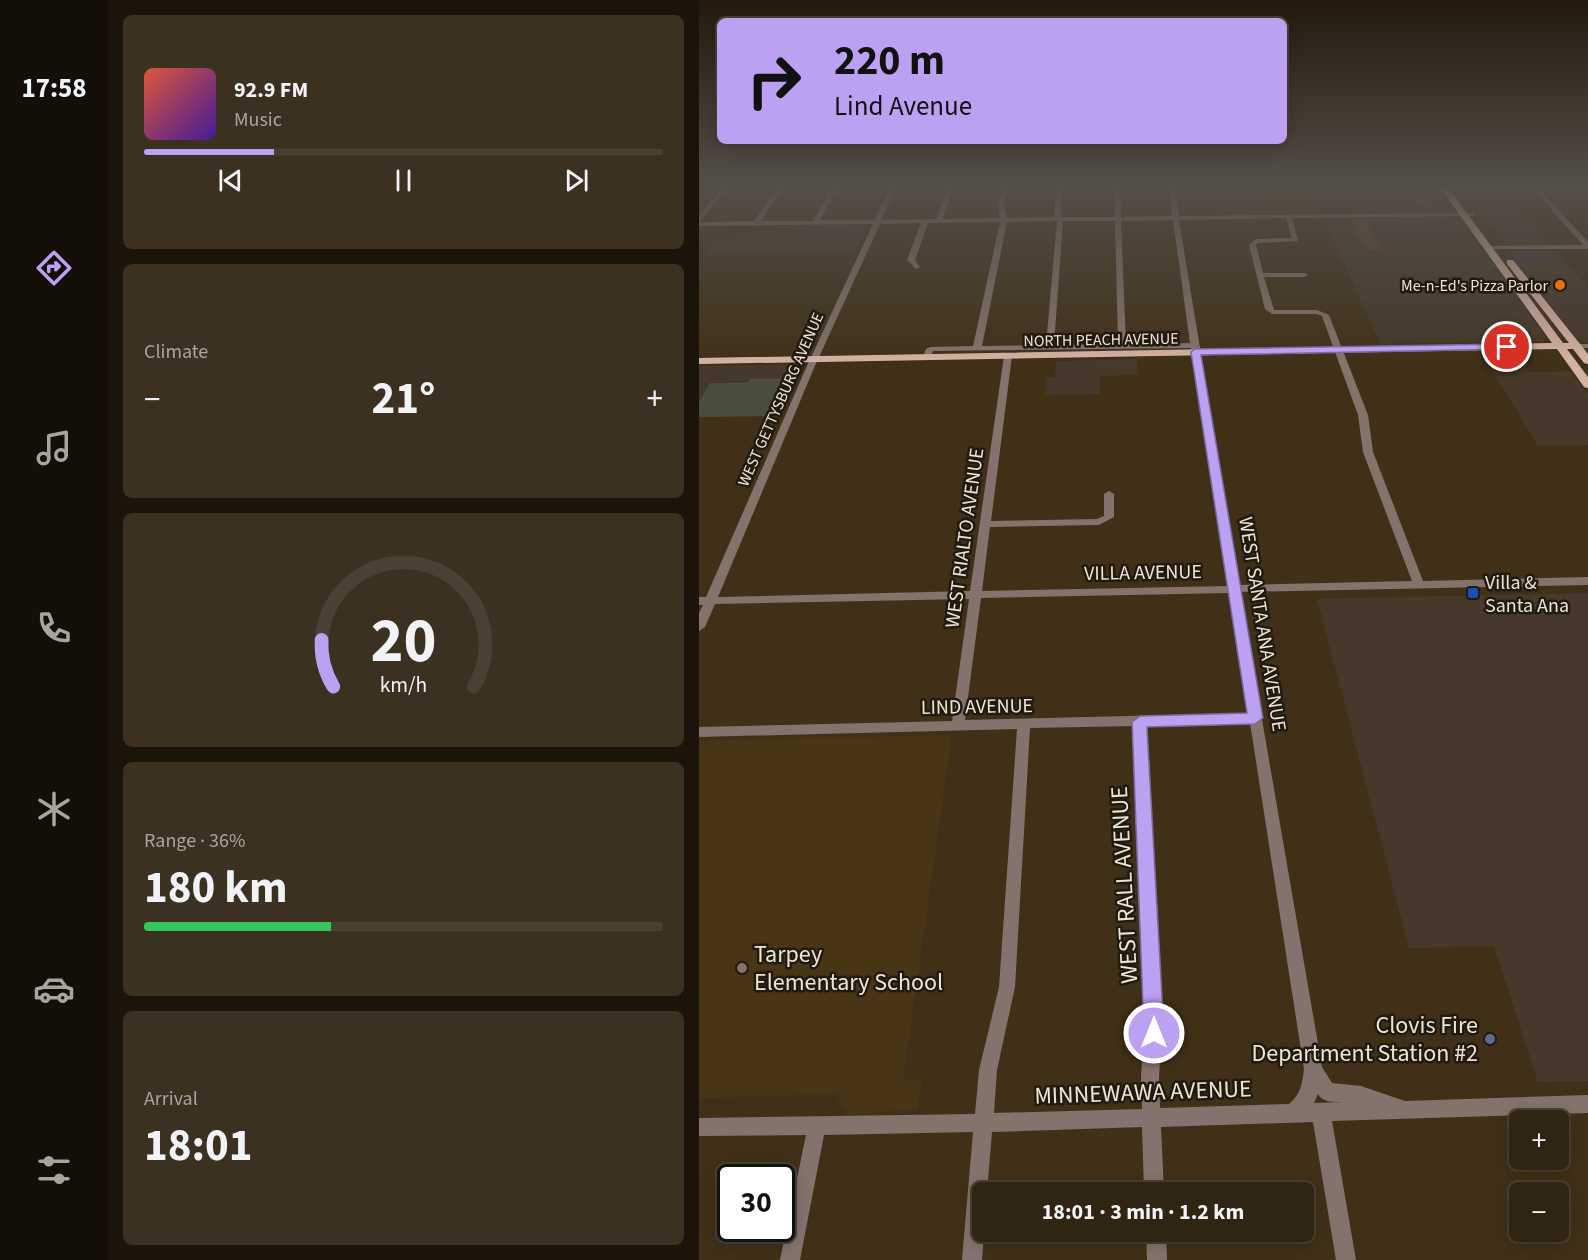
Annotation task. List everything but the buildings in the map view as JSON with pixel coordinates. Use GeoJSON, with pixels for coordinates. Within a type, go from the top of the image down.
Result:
{"type":"FeatureCollection","features":[{"type":"Feature","properties":{"kind":"main road"},"geometry":{"type":"LineString","coordinates":[[1485,244],[1588,385]]}},
{"type":"Feature","properties":{"kind":"main road"},"geometry":{"type":"LineString","coordinates":[[1497,244],[1588,362]]}},
{"type":"Feature","properties":{"kind":"main road","name":"NORTH PEACH AVENUE"},"geometry":{"type":"LineString","coordinates":[[699,361],[1008,356],[1195,348],[1338,350],[1576,346]]}},
{"type":"Feature","properties":{"kind":"street","name":"WEST GETTYSBURG AVENUE"},"geometry":{"type":"LineString","coordinates":[[699,627],[705,600],[868,244]]}},
{"type":"Feature","properties":{"kind":"street"},"geometry":{"type":"LineString","coordinates":[[916,267],[911,260],[917,244]]}},
{"type":"Feature","properties":{"kind":"street"},"geometry":{"type":"LineString","coordinates":[[977,348],[999,244]]}},
{"type":"Feature","properties":{"kind":"street"},"geometry":{"type":"LineString","coordinates":[[1050,347],[1056,244]]}},
{"type":"Feature","properties":{"kind":"street"},"geometry":{"type":"LineString","coordinates":[[1119,244],[1122,345]]}},
{"type":"Feature","properties":{"kind":"street","name":"WEST SANTA ANA AVENUE"},"geometry":{"type":"LineString","coordinates":[[1180,244],[1313,1070],[1310,1094],[1302,1106],[1292,1113]]}},
{"type":"Feature","properties":{"kind":"street"},"geometry":{"type":"LineString","coordinates":[[1252,244],[1272,312],[1322,313],[1363,415],[1368,452],[1419,585]]}},
{"type":"Feature","properties":{"kind":"street"},"geometry":{"type":"LineString","coordinates":[[1488,248],[1588,247]]}},
{"type":"Feature","properties":{"kind":"street"},"geometry":{"type":"LineString","coordinates":[[1260,275],[1304,275]]}},
{"type":"Feature","properties":{"kind":"street"},"geometry":{"type":"LineString","coordinates":[[927,357],[930,349],[1122,345],[1195,348]]}},
{"type":"Feature","properties":{"kind":"street"},"geometry":{"type":"LineString","coordinates":[[1576,346],[1588,346]]}},
{"type":"Feature","properties":{"kind":"street","name":"WEST RIALTO AVENUE"},"geometry":{"type":"LineString","coordinates":[[958,726],[1008,356]]}},
{"type":"Feature","properties":{"kind":"street"},"geometry":{"type":"LineString","coordinates":[[984,524],[1099,522],[1109,517],[1109,494]]}},
{"type":"Feature","properties":{"kind":"street","name":"VILLA AVENUE"},"geometry":{"type":"LineString","coordinates":[[705,600],[1588,581]]}},
{"type":"Feature","properties":{"kind":"street","name":"LIND AVENUE"},"geometry":{"type":"LineString","coordinates":[[699,732],[1255,718]]}},
{"type":"Feature","properties":{"kind":"street","name":"WEST RALL AVENUE"},"geometry":{"type":"LineString","coordinates":[[1140,722],[1154,1012],[1150,1077],[1154,1182]]}},
{"type":"Feature","properties":{"kind":"street"},"geometry":{"type":"LineString","coordinates":[[972,1260],[988,1070],[1007,987],[1024,725]]}},
{"type":"Feature","properties":{"kind":"street","name":"WEST SANTA ANA AVENUE"},"geometry":{"type":"LineString","coordinates":[[1313,1070],[1327,1092],[1361,1095],[1408,1109]]}},
{"type":"Feature","properties":{"kind":"street","name":"MINNEWAWA AVENUE"},"geometry":{"type":"LineString","coordinates":[[699,1127],[983,1122],[1588,1104]]}},
{"type":"Feature","properties":{"kind":"street"},"geometry":{"type":"LineString","coordinates":[[1321,1112],[1346,1260]]}},
{"type":"Feature","properties":{"kind":"street"},"geometry":{"type":"LineString","coordinates":[[790,1260],[817,1125]]}},
{"type":"Feature","properties":{"kind":"street"},"geometry":{"type":"LineString","coordinates":[[1156,1242],[1157,1260]]}},
{"type":"Feature","properties":{"kind":"shaded area"},"geometry":{"type":"Polygon","coordinates":[[[712,244],[859,244],[855,252],[705,254],[712,244]]]}},
{"type":"Feature","properties":{"kind":"shaded area"},"geometry":{"type":"Polygon","coordinates":[[[1335,244],[1476,244],[1500,272],[1546,338],[1543,341],[1380,344],[1335,244]]]}},
{"type":"Feature","properties":{"kind":"shaded area"},"geometry":{"type":"Polygon","coordinates":[[[1503,244],[1551,245],[1504,245],[1503,244]]]}},
{"type":"Feature","properties":{"kind":"shaded area"},"geometry":{"type":"Polygon","coordinates":[[[1538,251],[1556,251],[1588,288],[1588,343],[1576,338],[1517,263],[1545,261],[1538,251]]]}},
{"type":"Feature","properties":{"kind":"shaded area"},"geometry":{"type":"Polygon","coordinates":[[[1538,251],[1546,261],[1517,263],[1509,252],[1538,251]]]}},
{"type":"Feature","properties":{"kind":"shaded area"},"geometry":{"type":"Polygon","coordinates":[[[1481,352],[1515,352],[1529,372],[1570,371],[1588,394],[1588,445],[1538,446],[1481,352]]]}},
{"type":"Feature","properties":{"kind":"shaded area"},"geometry":{"type":"Polygon","coordinates":[[[1137,359],[1138,375],[1100,376],[1100,394],[1045,395],[1046,377],[1055,377],[1056,361],[1137,359]]]}},
{"type":"Feature","properties":{"kind":"shaded area"},"geometry":{"type":"Polygon","coordinates":[[[801,365],[795,378],[710,383],[699,402],[699,366],[801,365]]]}},
{"type":"Feature","properties":{"kind":"shaded area"},"geometry":{"type":"Polygon","coordinates":[[[1588,593],[1588,1081],[1538,1082],[1494,946],[1409,948],[1317,599],[1588,593]]]}},
{"type":"Feature","properties":{"kind":"shaded area"},"geometry":{"type":"Polygon","coordinates":[[[952,735],[903,1080],[922,1080],[918,1109],[847,1115],[836,1094],[699,1098],[699,741],[952,735]]]}},
{"type":"Feature","properties":{"kind":"green space"},"geometry":{"type":"Polygon","coordinates":[[[795,378],[780,416],[699,417],[699,402],[710,383],[795,378]]]}},
{"type":"Feature","properties":{"kind":"place","name":"Me-n-Ed's Pizza Parlor"},"geometry":{"type":"Point","coordinates":[1560,285]}},
{"type":"Feature","properties":{"kind":"place","name":"Villa & Santa Ana"},"geometry":{"type":"Point","coordinates":[1473,593]}},
{"type":"Feature","properties":{"kind":"place","name":"Tarpey Elementary School"},"geometry":{"type":"Point","coordinates":[742,968]}},
{"type":"Feature","properties":{"kind":"place","name":"Clovis Fire Department Station #2"},"geometry":{"type":"Point","coordinates":[1490,1039]}},
{"type":"Feature","properties":{"kind":"route"},"geometry":{"type":"LineString","coordinates":[[1154,1033],[1140,722],[1255,718],[1195,352],[1507,347]]}}]}
